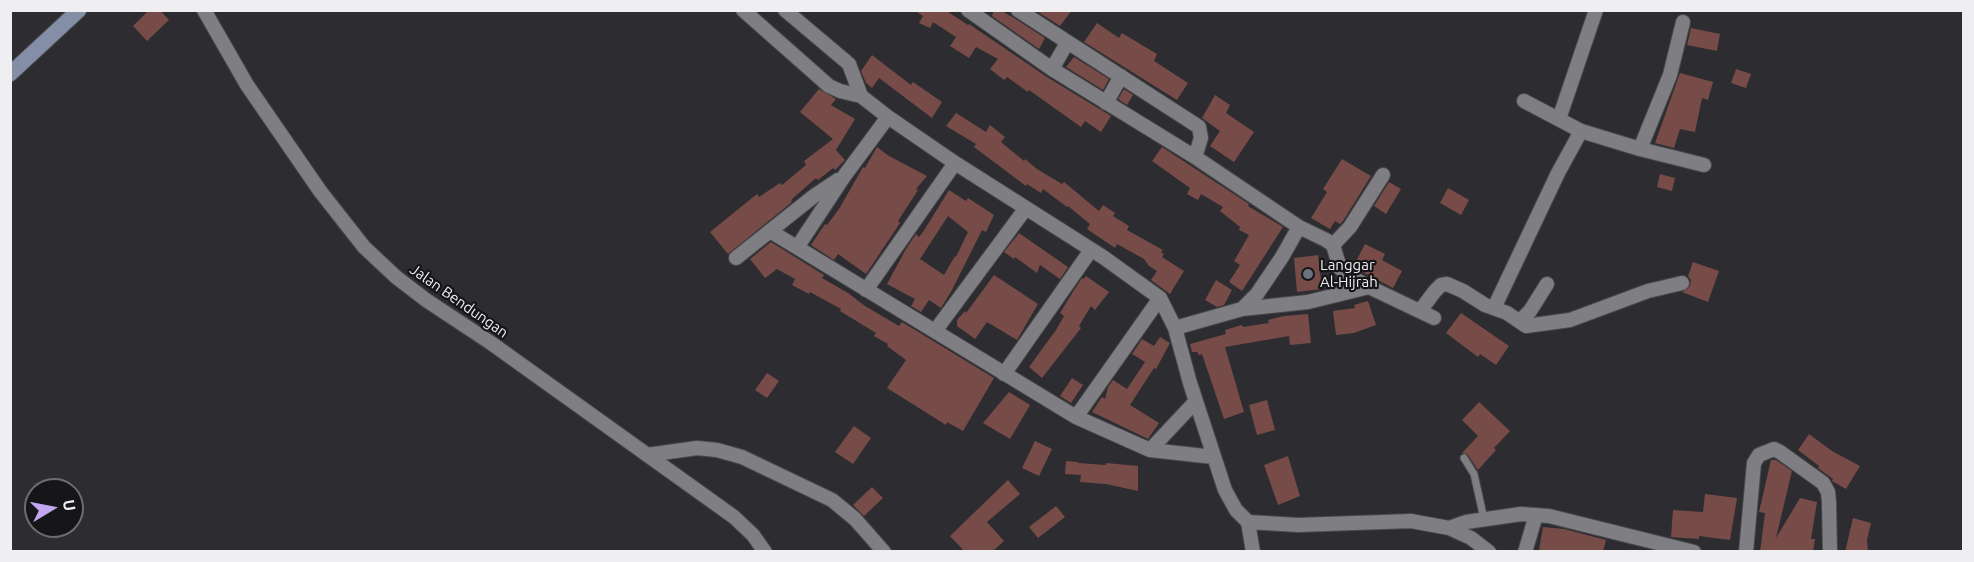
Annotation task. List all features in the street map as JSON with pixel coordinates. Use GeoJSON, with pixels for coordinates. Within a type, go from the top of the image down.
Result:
{"type":"FeatureCollection","features":[{"type":"Feature","properties":{"kind":"main road"},"geometry":{"type":"LineString","coordinates":[[10,74],[79,10]]}},
{"type":"Feature","properties":{"kind":"street","name":"Jalan Bendungan"},"geometry":{"type":"LineString","coordinates":[[204,10],[247,85],[320,191],[364,247],[396,277],[426,300],[491,343],[734,517],[753,535],[765,552]]}},
{"type":"Feature","properties":{"kind":"street"},"geometry":{"type":"LineString","coordinates":[[743,10],[829,86],[861,96],[955,163],[1091,250],[1160,298],[1175,328],[1225,490],[1236,510],[1248,522],[1253,552]]}},
{"type":"Feature","properties":{"kind":"street"},"geometry":{"type":"LineString","coordinates":[[785,10],[849,64],[861,96]]}},
{"type":"Feature","properties":{"kind":"street"},"geometry":{"type":"LineString","coordinates":[[968,10],[1052,69],[1195,157],[1299,227],[1333,245],[1340,268],[1348,276],[1434,318]]}},
{"type":"Feature","properties":{"kind":"street"},"geometry":{"type":"LineString","coordinates":[[1018,10],[1199,127],[1201,138],[1195,157]]}},
{"type":"Feature","properties":{"kind":"street"},"geometry":{"type":"LineString","coordinates":[[1559,119],[1596,10]]}},
{"type":"Feature","properties":{"kind":"street"},"geometry":{"type":"LineString","coordinates":[[1640,149],[1670,75],[1683,22]]}},
{"type":"Feature","properties":{"kind":"street"},"geometry":{"type":"LineString","coordinates":[[1052,69],[1067,43]]}},
{"type":"Feature","properties":{"kind":"street"},"geometry":{"type":"LineString","coordinates":[[1106,103],[1121,76]]}},
{"type":"Feature","properties":{"kind":"street"},"geometry":{"type":"LineString","coordinates":[[1524,101],[1581,131],[1704,165]]}},
{"type":"Feature","properties":{"kind":"street"},"geometry":{"type":"LineString","coordinates":[[798,246],[845,175],[888,117]]}},
{"type":"Feature","properties":{"kind":"street"},"geometry":{"type":"LineString","coordinates":[[1494,308],[1558,173],[1581,131]]}},
{"type":"Feature","properties":{"kind":"street"},"geometry":{"type":"LineString","coordinates":[[866,290],[955,163]]}},
{"type":"Feature","properties":{"kind":"street"},"geometry":{"type":"LineString","coordinates":[[735,258],[814,196],[845,175]]}},
{"type":"Feature","properties":{"kind":"street"},"geometry":{"type":"LineString","coordinates":[[1333,245],[1350,227],[1383,175]]}},
{"type":"Feature","properties":{"kind":"street"},"geometry":{"type":"LineString","coordinates":[[935,331],[1026,208]]}},
{"type":"Feature","properties":{"kind":"street"},"geometry":{"type":"LineString","coordinates":[[1242,309],[1257,294],[1299,227]]}},
{"type":"Feature","properties":{"kind":"street"},"geometry":{"type":"LineString","coordinates":[[770,231],[1076,417],[1150,450],[1214,457]]}},
{"type":"Feature","properties":{"kind":"street"},"geometry":{"type":"LineString","coordinates":[[1004,374],[1091,250]]}},
{"type":"Feature","properties":{"kind":"street"},"geometry":{"type":"LineString","coordinates":[[1420,311],[1435,291],[1441,285],[1447,284],[1526,326],[1570,320],[1648,291],[1682,283]]}},
{"type":"Feature","properties":{"kind":"street"},"geometry":{"type":"LineString","coordinates":[[1520,321],[1530,311],[1547,284]]}},
{"type":"Feature","properties":{"kind":"street"},"geometry":{"type":"LineString","coordinates":[[1175,328],[1242,309],[1308,302],[1369,287]]}},
{"type":"Feature","properties":{"kind":"street"},"geometry":{"type":"LineString","coordinates":[[1076,417],[1160,298]]}},
{"type":"Feature","properties":{"kind":"street"},"geometry":{"type":"LineString","coordinates":[[1150,450],[1196,401]]}},
{"type":"Feature","properties":{"kind":"street"},"geometry":{"type":"LineString","coordinates":[[647,455],[697,448],[717,450],[742,457],[832,500],[855,519],[884,552]]}},
{"type":"Feature","properties":{"kind":"street"},"geometry":{"type":"LineString","coordinates":[[1746,552],[1754,463],[1759,455],[1774,449],[1823,483],[1828,492],[1830,552]]}},
{"type":"Feature","properties":{"kind":"street"},"geometry":{"type":"LineString","coordinates":[[1449,528],[1484,519],[1521,514],[1536,515],[1694,552]]}},
{"type":"Feature","properties":{"kind":"street"},"geometry":{"type":"LineString","coordinates":[[1525,552],[1536,515]]}},
{"type":"Feature","properties":{"kind":"street"},"geometry":{"type":"LineString","coordinates":[[1248,522],[1298,525],[1411,521],[1449,528],[1470,538],[1489,552]]}},
{"type":"Feature","properties":{"kind":"lane"},"geometry":{"type":"LineString","coordinates":[[1464,458],[1474,474],[1484,519]]}},
{"type":"Feature","properties":{"kind":"building"},"geometry":{"type":"Polygon","coordinates":[[[149,10],[160,10],[169,20],[147,41],[133,26],[149,10]]]}},
{"type":"Feature","properties":{"kind":"building"},"geometry":{"type":"Polygon","coordinates":[[[914,10],[945,10],[1111,116],[1101,132],[1085,121],[1081,127],[1029,90],[1028,92],[1007,77],[1004,80],[990,69],[998,59],[976,47],[969,58],[950,46],[956,37],[933,22],[930,28],[919,23],[923,16],[914,10]]]}},
{"type":"Feature","properties":{"kind":"building"},"geometry":{"type":"Polygon","coordinates":[[[994,10],[1000,10],[1045,38],[1039,49],[992,16],[994,10]]]}},
{"type":"Feature","properties":{"kind":"building"},"geometry":{"type":"Polygon","coordinates":[[[1035,10],[1072,10],[1060,26],[1035,10]]]}},
{"type":"Feature","properties":{"kind":"building"},"geometry":{"type":"Polygon","coordinates":[[[1097,23],[1119,38],[1122,33],[1157,54],[1154,61],[1188,83],[1177,100],[1084,42],[1097,23]]]}},
{"type":"Feature","properties":{"kind":"building"},"geometry":{"type":"Polygon","coordinates":[[[1691,28],[1720,34],[1717,51],[1687,45],[1691,28]]]}},
{"type":"Feature","properties":{"kind":"building"},"geometry":{"type":"Polygon","coordinates":[[[872,55],[911,85],[913,82],[942,102],[932,118],[879,78],[872,88],[866,83],[861,71],[872,55]]]}},
{"type":"Feature","properties":{"kind":"building"},"geometry":{"type":"Polygon","coordinates":[[[1074,57],[1109,79],[1103,90],[1066,67],[1074,57]]]}},
{"type":"Feature","properties":{"kind":"building"},"geometry":{"type":"Polygon","coordinates":[[[1736,69],[1751,74],[1746,88],[1731,83],[1736,69]]]}},
{"type":"Feature","properties":{"kind":"building"},"geometry":{"type":"Polygon","coordinates":[[[1680,73],[1713,82],[1708,100],[1702,98],[1695,132],[1680,129],[1674,148],[1655,143],[1680,73]]]}},
{"type":"Feature","properties":{"kind":"building"},"geometry":{"type":"Polygon","coordinates":[[[819,89],[836,99],[831,105],[855,119],[836,150],[845,160],[835,170],[833,168],[818,180],[816,178],[791,200],[792,202],[728,254],[710,232],[757,194],[759,197],[780,183],[782,185],[806,165],[804,161],[833,139],[800,112],[819,89]]]}},
{"type":"Feature","properties":{"kind":"building"},"geometry":{"type":"Polygon","coordinates":[[[1124,89],[1133,95],[1127,105],[1118,99],[1124,89]]]}},
{"type":"Feature","properties":{"kind":"building"},"geometry":{"type":"Polygon","coordinates":[[[1215,95],[1230,105],[1226,113],[1254,132],[1234,162],[1210,146],[1220,131],[1202,118],[1215,95]]]}},
{"type":"Feature","properties":{"kind":"building"},"geometry":{"type":"Polygon","coordinates":[[[956,113],[986,132],[990,125],[1005,137],[1001,142],[1024,161],[1025,159],[1062,184],[1064,182],[1099,211],[1103,205],[1115,213],[1113,216],[1129,226],[1127,230],[1163,250],[1162,257],[1184,271],[1170,294],[1151,280],[1157,271],[1144,259],[1117,244],[1115,248],[1087,229],[1090,224],[1068,206],[1043,189],[1041,193],[1027,184],[1026,186],[974,147],[976,144],[946,126],[956,113]]]}},
{"type":"Feature","properties":{"kind":"building"},"geometry":{"type":"Polygon","coordinates":[[[877,147],[927,176],[916,189],[918,190],[898,221],[900,223],[866,274],[838,254],[834,260],[811,245],[825,224],[827,225],[839,209],[877,147]]]}},
{"type":"Feature","properties":{"kind":"building"},"geometry":{"type":"Polygon","coordinates":[[[1162,147],[1283,227],[1242,291],[1229,282],[1240,265],[1234,261],[1249,235],[1239,230],[1240,227],[1220,211],[1223,207],[1201,194],[1198,200],[1187,194],[1190,188],[1152,161],[1162,147]]]}},
{"type":"Feature","properties":{"kind":"building"},"geometry":{"type":"Polygon","coordinates":[[[1342,159],[1371,176],[1343,221],[1340,224],[1335,221],[1330,229],[1311,218],[1327,192],[1323,189],[1342,159]]]}},
{"type":"Feature","properties":{"kind":"building"},"geometry":{"type":"Polygon","coordinates":[[[1660,174],[1675,178],[1672,191],[1657,187],[1660,174]]]}},
{"type":"Feature","properties":{"kind":"building"},"geometry":{"type":"Polygon","coordinates":[[[1389,182],[1401,189],[1386,214],[1374,206],[1389,182]]]}},
{"type":"Feature","properties":{"kind":"building"},"geometry":{"type":"Polygon","coordinates":[[[1448,188],[1469,200],[1461,215],[1440,203],[1448,188]]]}},
{"type":"Feature","properties":{"kind":"building"},"geometry":{"type":"Polygon","coordinates":[[[949,190],[966,201],[968,198],[994,215],[986,232],[982,230],[941,308],[929,300],[921,312],[911,306],[915,299],[887,284],[916,234],[919,237],[949,190]],[[948,216],[920,259],[944,275],[968,232],[948,216]]]}},
{"type":"Feature","properties":{"kind":"building"},"geometry":{"type":"Polygon","coordinates":[[[1019,233],[1068,267],[1060,279],[1040,265],[1037,273],[1004,252],[1019,233]]]}},
{"type":"Feature","properties":{"kind":"building"},"geometry":{"type":"Polygon","coordinates":[[[771,242],[824,275],[822,278],[865,306],[899,326],[902,322],[994,378],[963,431],[947,422],[946,425],[887,388],[906,360],[887,346],[888,344],[874,336],[876,333],[840,311],[841,309],[792,285],[795,279],[777,269],[765,278],[750,259],[771,242]]]}},
{"type":"Feature","properties":{"kind":"building"},"geometry":{"type":"Polygon","coordinates":[[[1365,244],[1385,254],[1382,260],[1402,271],[1393,288],[1353,267],[1365,244]]]}},
{"type":"Feature","properties":{"kind":"building","name":"Langgar Al-Hijrah"},"geometry":{"type":"Polygon","coordinates":[[[1318,255],[1322,289],[1297,292],[1294,258],[1318,255]]]}},
{"type":"Feature","properties":{"kind":"building"},"geometry":{"type":"Polygon","coordinates":[[[1693,262],[1719,271],[1708,302],[1682,292],[1690,286],[1691,280],[1688,276],[1693,262]]]}},
{"type":"Feature","properties":{"kind":"building"},"geometry":{"type":"Polygon","coordinates":[[[994,275],[1038,304],[1017,340],[987,322],[975,339],[957,326],[957,320],[965,311],[966,313],[994,275]]]}},
{"type":"Feature","properties":{"kind":"building"},"geometry":{"type":"Polygon","coordinates":[[[1086,276],[1109,292],[1095,310],[1091,306],[1079,326],[1081,328],[1042,378],[1029,367],[1056,330],[1064,316],[1060,313],[1082,278],[1086,276]]]}},
{"type":"Feature","properties":{"kind":"building"},"geometry":{"type":"Polygon","coordinates":[[[1216,280],[1232,290],[1224,305],[1217,307],[1205,300],[1216,280]]]}},
{"type":"Feature","properties":{"kind":"building"},"geometry":{"type":"Polygon","coordinates":[[[1368,301],[1376,325],[1354,333],[1336,335],[1333,311],[1355,308],[1354,305],[1368,301]]]}},
{"type":"Feature","properties":{"kind":"building"},"geometry":{"type":"Polygon","coordinates":[[[1461,313],[1509,346],[1496,365],[1480,354],[1478,357],[1446,333],[1461,313]]]}},
{"type":"Feature","properties":{"kind":"building"},"geometry":{"type":"Polygon","coordinates":[[[1308,314],[1311,343],[1290,345],[1289,336],[1225,347],[1244,412],[1224,419],[1202,354],[1192,352],[1190,344],[1226,334],[1225,330],[1242,325],[1243,327],[1269,323],[1268,320],[1284,316],[1308,314]]]}},
{"type":"Feature","properties":{"kind":"building"},"geometry":{"type":"Polygon","coordinates":[[[1160,337],[1170,343],[1156,369],[1154,368],[1130,405],[1159,423],[1148,439],[1092,412],[1102,397],[1105,399],[1108,387],[1113,380],[1127,389],[1145,362],[1132,354],[1142,339],[1154,346],[1160,337]]]}},
{"type":"Feature","properties":{"kind":"building"},"geometry":{"type":"Polygon","coordinates":[[[767,373],[779,381],[767,398],[755,390],[767,373]]]}},
{"type":"Feature","properties":{"kind":"building"},"geometry":{"type":"Polygon","coordinates":[[[1072,378],[1083,385],[1071,403],[1060,396],[1072,378]]]}},
{"type":"Feature","properties":{"kind":"building"},"geometry":{"type":"Polygon","coordinates":[[[1009,392],[1030,405],[1010,439],[983,423],[1009,392]]]}},
{"type":"Feature","properties":{"kind":"building"},"geometry":{"type":"Polygon","coordinates":[[[1267,400],[1275,430],[1257,435],[1249,405],[1267,400]]]}},
{"type":"Feature","properties":{"kind":"building"},"geometry":{"type":"Polygon","coordinates":[[[1479,402],[1510,431],[1478,470],[1468,455],[1462,453],[1478,436],[1462,420],[1479,402]]]}},
{"type":"Feature","properties":{"kind":"building"},"geometry":{"type":"Polygon","coordinates":[[[854,426],[871,438],[853,464],[835,452],[854,426]]]}},
{"type":"Feature","properties":{"kind":"building"},"geometry":{"type":"Polygon","coordinates":[[[1809,434],[1832,451],[1860,466],[1846,489],[1832,481],[1833,479],[1818,468],[1819,466],[1798,450],[1809,434]]]}},
{"type":"Feature","properties":{"kind":"building"},"geometry":{"type":"Polygon","coordinates":[[[1035,441],[1052,449],[1039,476],[1022,468],[1035,441]]]}},
{"type":"Feature","properties":{"kind":"building"},"geometry":{"type":"Polygon","coordinates":[[[1288,456],[1300,496],[1278,505],[1264,465],[1288,456]]]}},
{"type":"Feature","properties":{"kind":"building"},"geometry":{"type":"Polygon","coordinates":[[[1771,460],[1776,460],[1792,471],[1776,538],[1800,498],[1817,502],[1811,539],[1815,539],[1813,552],[1760,552],[1765,513],[1759,512],[1771,460]]]}},
{"type":"Feature","properties":{"kind":"building"},"geometry":{"type":"Polygon","coordinates":[[[1066,461],[1138,466],[1138,491],[1106,484],[1080,482],[1081,475],[1065,474],[1066,461]]]}},
{"type":"Feature","properties":{"kind":"building"},"geometry":{"type":"Polygon","coordinates":[[[1008,480],[1020,494],[987,522],[1004,541],[992,552],[965,552],[950,536],[1008,480]]]}},
{"type":"Feature","properties":{"kind":"building"},"geometry":{"type":"Polygon","coordinates":[[[872,487],[883,498],[864,516],[853,505],[872,487]]]}},
{"type":"Feature","properties":{"kind":"building"},"geometry":{"type":"Polygon","coordinates":[[[1705,494],[1737,498],[1730,540],[1699,536],[1699,539],[1671,537],[1673,510],[1703,512],[1705,494]]]}},
{"type":"Feature","properties":{"kind":"building"},"geometry":{"type":"Polygon","coordinates":[[[1056,506],[1065,517],[1038,538],[1029,527],[1056,506]]]}},
{"type":"Feature","properties":{"kind":"building"},"geometry":{"type":"Polygon","coordinates":[[[1853,518],[1871,523],[1867,540],[1868,552],[1845,552],[1853,518]]]}},
{"type":"Feature","properties":{"kind":"building"},"geometry":{"type":"Polygon","coordinates":[[[1543,527],[1564,529],[1606,540],[1603,552],[1539,550],[1543,527]]]}},
{"type":"Feature","properties":{"kind":"place","name":"Langgar Al-Hijrah"},"geometry":{"type":"Point","coordinates":[1308,274]}}]}
